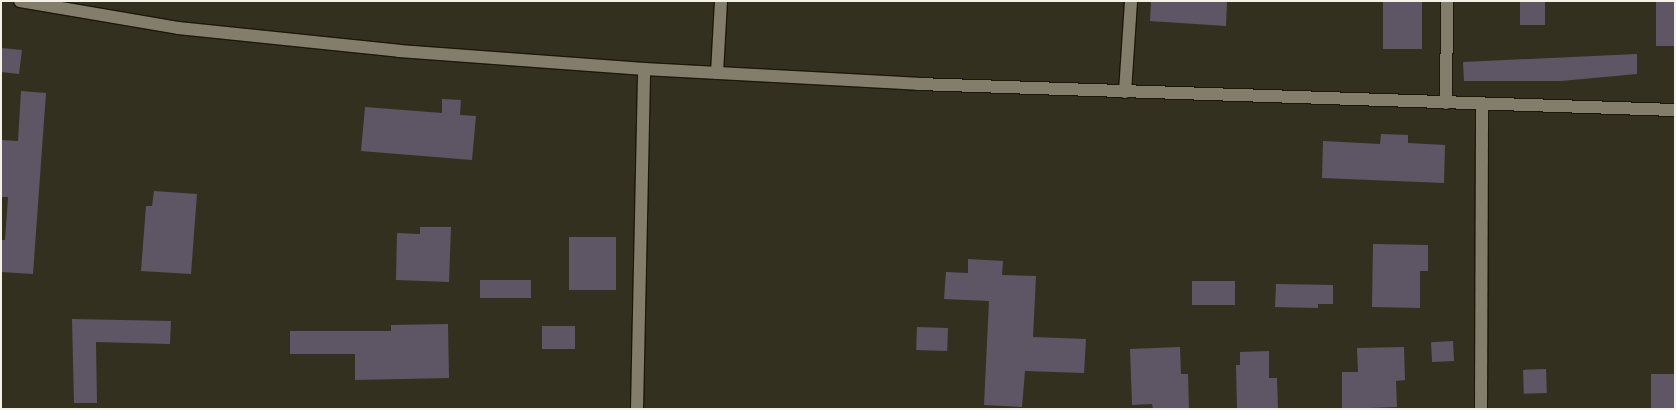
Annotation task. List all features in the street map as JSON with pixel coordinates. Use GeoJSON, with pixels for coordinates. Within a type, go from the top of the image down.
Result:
{"type":"FeatureCollection","features":[{"type":"Feature","properties":{"kind":"street"},"geometry":{"type":"LineString","coordinates":[[20,1],[178,28],[399,51],[644,69],[1125,92],[1675,110]]}},
{"type":"Feature","properties":{"kind":"street"},"geometry":{"type":"LineString","coordinates":[[717,73],[721,1]]}},
{"type":"Feature","properties":{"kind":"street"},"geometry":{"type":"LineString","coordinates":[[1125,92],[1131,1]]}},
{"type":"Feature","properties":{"kind":"street"},"geometry":{"type":"LineString","coordinates":[[1446,103],[1447,1]]}},
{"type":"Feature","properties":{"kind":"street"},"geometry":{"type":"LineString","coordinates":[[637,409],[644,69]]}},
{"type":"Feature","properties":{"kind":"street"},"geometry":{"type":"LineString","coordinates":[[1481,409],[1482,104]]}},
{"type":"Feature","properties":{"kind":"building"},"geometry":{"type":"Polygon","coordinates":[[[1151,1],[1227,1],[1226,26],[1150,21],[1151,1]]]}},
{"type":"Feature","properties":{"kind":"building"},"geometry":{"type":"Polygon","coordinates":[[[1383,1],[1422,1],[1422,49],[1383,49],[1383,1]]]}},
{"type":"Feature","properties":{"kind":"building"},"geometry":{"type":"Polygon","coordinates":[[[1520,1],[1545,1],[1545,25],[1520,25],[1520,1]]]}},
{"type":"Feature","properties":{"kind":"building"},"geometry":{"type":"Polygon","coordinates":[[[1656,1],[1675,1],[1675,46],[1656,46],[1656,1]]]}},
{"type":"Feature","properties":{"kind":"building"},"geometry":{"type":"Polygon","coordinates":[[[1,48],[22,50],[19,74],[1,72],[1,48]]]}},
{"type":"Feature","properties":{"kind":"building"},"geometry":{"type":"Polygon","coordinates":[[[1637,54],[1637,74],[1561,81],[1464,81],[1463,62],[1637,54]]]}},
{"type":"Feature","properties":{"kind":"building"},"geometry":{"type":"Polygon","coordinates":[[[21,91],[46,93],[33,274],[1,272],[1,240],[5,240],[8,197],[1,197],[1,140],[18,141],[21,91]]]}},
{"type":"Feature","properties":{"kind":"building"},"geometry":{"type":"Polygon","coordinates":[[[442,99],[461,100],[460,115],[476,116],[472,160],[361,151],[365,107],[442,113],[442,99]]]}},
{"type":"Feature","properties":{"kind":"building"},"geometry":{"type":"Polygon","coordinates":[[[1381,134],[1408,135],[1408,143],[1445,145],[1444,183],[1322,178],[1323,141],[1380,144],[1381,134]]]}},
{"type":"Feature","properties":{"kind":"building"},"geometry":{"type":"Polygon","coordinates":[[[154,191],[197,194],[191,274],[141,271],[146,206],[152,206],[154,191]]]}},
{"type":"Feature","properties":{"kind":"building"},"geometry":{"type":"Polygon","coordinates":[[[420,227],[451,227],[449,282],[396,280],[397,233],[420,234],[420,227]]]}},
{"type":"Feature","properties":{"kind":"building"},"geometry":{"type":"Polygon","coordinates":[[[569,237],[616,237],[616,290],[569,290],[569,237]]]}},
{"type":"Feature","properties":{"kind":"building"},"geometry":{"type":"Polygon","coordinates":[[[1373,244],[1428,245],[1428,271],[1420,271],[1420,308],[1372,307],[1373,244]]]}},
{"type":"Feature","properties":{"kind":"building"},"geometry":{"type":"Polygon","coordinates":[[[968,259],[1003,261],[1002,275],[1036,276],[1033,337],[1086,339],[1084,373],[1025,371],[1022,407],[984,405],[989,301],[944,299],[946,272],[968,273],[968,259]]]}},
{"type":"Feature","properties":{"kind":"building"},"geometry":{"type":"Polygon","coordinates":[[[480,280],[531,280],[531,298],[480,298],[480,280]]]}},
{"type":"Feature","properties":{"kind":"building"},"geometry":{"type":"Polygon","coordinates":[[[1192,281],[1235,281],[1235,305],[1192,305],[1192,281]]]}},
{"type":"Feature","properties":{"kind":"building"},"geometry":{"type":"Polygon","coordinates":[[[1276,284],[1333,285],[1333,304],[1318,304],[1318,308],[1275,307],[1276,284]]]}},
{"type":"Feature","properties":{"kind":"building"},"geometry":{"type":"Polygon","coordinates":[[[72,319],[171,321],[170,344],[96,342],[97,403],[74,403],[72,319]]]}},
{"type":"Feature","properties":{"kind":"building"},"geometry":{"type":"Polygon","coordinates":[[[448,324],[449,378],[355,380],[355,354],[290,354],[290,331],[391,331],[391,325],[448,324]]]}},
{"type":"Feature","properties":{"kind":"building"},"geometry":{"type":"Polygon","coordinates":[[[542,326],[575,326],[575,349],[542,349],[542,326]]]}},
{"type":"Feature","properties":{"kind":"building"},"geometry":{"type":"Polygon","coordinates":[[[917,327],[948,328],[947,351],[916,350],[917,327]]]}},
{"type":"Feature","properties":{"kind":"building"},"geometry":{"type":"Polygon","coordinates":[[[1453,341],[1454,361],[1432,362],[1431,342],[1453,341]]]}},
{"type":"Feature","properties":{"kind":"building"},"geometry":{"type":"Polygon","coordinates":[[[1180,347],[1181,374],[1188,374],[1189,409],[1153,409],[1152,404],[1132,405],[1130,349],[1180,347]]]}},
{"type":"Feature","properties":{"kind":"building"},"geometry":{"type":"Polygon","coordinates":[[[1404,347],[1405,380],[1396,381],[1397,407],[1342,409],[1342,372],[1358,372],[1357,348],[1404,347]]]}},
{"type":"Feature","properties":{"kind":"building"},"geometry":{"type":"Polygon","coordinates":[[[1269,351],[1269,378],[1277,378],[1278,409],[1237,409],[1236,365],[1240,365],[1240,352],[1269,351]]]}},
{"type":"Feature","properties":{"kind":"building"},"geometry":{"type":"Polygon","coordinates":[[[1546,369],[1547,393],[1524,394],[1523,370],[1546,369]]]}},
{"type":"Feature","properties":{"kind":"building"},"geometry":{"type":"Polygon","coordinates":[[[1651,374],[1675,374],[1675,409],[1651,409],[1651,374]]]}}]}
